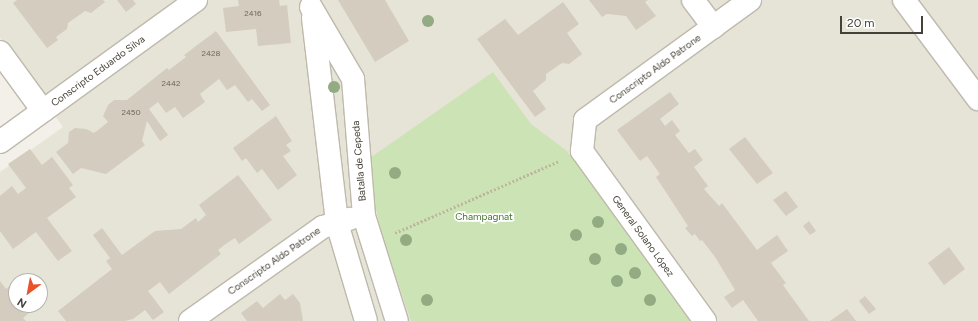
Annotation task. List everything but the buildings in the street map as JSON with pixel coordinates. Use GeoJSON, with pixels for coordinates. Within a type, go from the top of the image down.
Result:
{"type":"FeatureCollection","features":[{"type":"Feature","properties":{"kind":"street","name":"Conscripto Eduardo Silva"},"geometry":{"type":"LineString","coordinates":[[0,142],[196,0]]}},
{"type":"Feature","properties":{"kind":"street"},"geometry":{"type":"LineString","coordinates":[[694,0],[713,27]]}},
{"type":"Feature","properties":{"kind":"street","name":"Conscripto Aldo Patrone"},"geometry":{"type":"LineString","coordinates":[[582,151],[585,120],[750,0]]}},
{"type":"Feature","properties":{"kind":"street"},"geometry":{"type":"LineString","coordinates":[[904,0],[978,99]]}},
{"type":"Feature","properties":{"kind":"street","name":"Batalla de Cepeda"},"geometry":{"type":"LineString","coordinates":[[311,3],[353,79],[364,216],[397,321]]}},
{"type":"Feature","properties":{"kind":"street","name":"Batalla de Cepeda"},"geometry":{"type":"LineString","coordinates":[[311,3],[337,223],[366,321]]}},
{"type":"Feature","properties":{"kind":"street"},"geometry":{"type":"LineString","coordinates":[[0,52],[43,112]]}},
{"type":"Feature","properties":{"kind":"street","name":"General Solano López"},"geometry":{"type":"LineString","coordinates":[[582,151],[705,321]]}},
{"type":"Feature","properties":{"kind":"street","name":"Conscripto Aldo Patrone"},"geometry":{"type":"LineString","coordinates":[[190,321],[323,227],[364,216]]}},
{"type":"Feature","properties":{"kind":"path"},"geometry":{"type":"LineString","coordinates":[[372,242],[582,151]]}},
{"type":"Feature","properties":{"kind":"shaded area"},"geometry":{"type":"Polygon","coordinates":[[[0,0],[978,0],[978,321],[0,321],[0,172],[63,127],[0,38],[0,0]]]}},
{"type":"Feature","properties":{"kind":"green space","name":"Champagnat"},"geometry":{"type":"Polygon","coordinates":[[[493,72],[531,124],[567,151],[691,321],[411,321],[382,235],[372,191],[370,158],[493,72]]]}}]}
